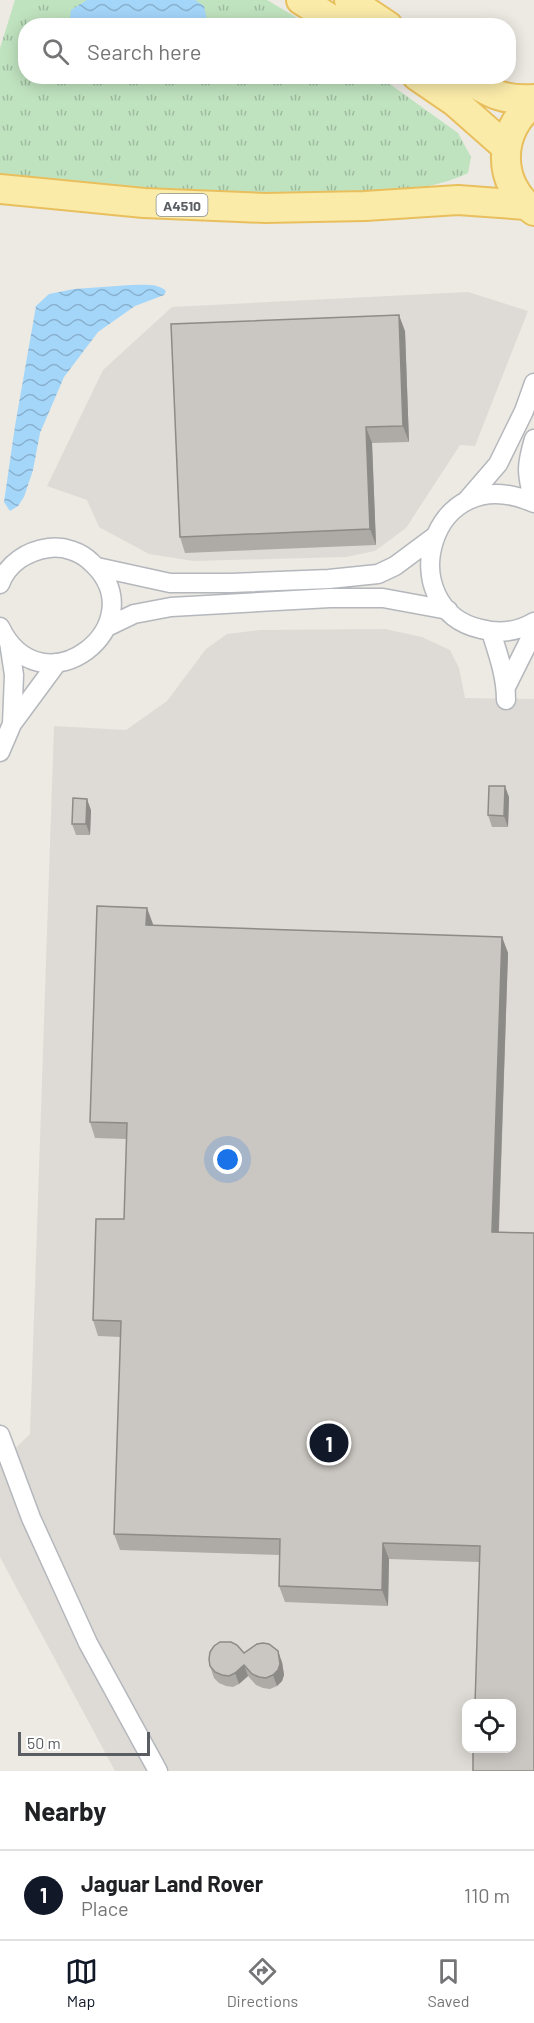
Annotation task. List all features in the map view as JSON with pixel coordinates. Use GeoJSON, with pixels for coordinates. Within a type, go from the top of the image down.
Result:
{"type":"FeatureCollection","features":[{"type":"Feature","properties":{"kind":"main road"},"geometry":{"type":"LineString","coordinates":[[301,0],[329,18]]}},
{"type":"Feature","properties":{"kind":"main road"},"geometry":{"type":"LineString","coordinates":[[349,0],[376,18]]}},
{"type":"Feature","properties":{"kind":"main road"},"geometry":{"type":"LineString","coordinates":[[429,84],[455,102],[505,154]]}},
{"type":"Feature","properties":{"kind":"main road","name":"A4510"},"geometry":{"type":"LineString","coordinates":[[474,84],[484,91],[503,98],[534,101]]}},
{"type":"Feature","properties":{"kind":"main road","name":"A4510"},"geometry":{"type":"LineString","coordinates":[[458,200],[486,184],[505,154],[514,124],[534,101]]}},
{"type":"Feature","properties":{"kind":"main road","name":"A4510"},"geometry":{"type":"LineString","coordinates":[[505,154],[511,184],[530,208]]}},
{"type":"Feature","properties":{"kind":"main road","name":"A4510"},"geometry":{"type":"LineString","coordinates":[[0,189],[144,203],[265,208],[365,206],[458,200],[530,208]]}},
{"type":"Feature","properties":{"kind":"street"},"geometry":{"type":"LineString","coordinates":[[534,383],[524,411],[498,464],[466,501],[442,523],[434,537],[430,552],[430,568],[439,598],[461,621],[491,632],[508,632],[534,622]]}},
{"type":"Feature","properties":{"kind":"street"},"geometry":{"type":"LineString","coordinates":[[534,439],[527,474],[534,502]]}},
{"type":"Feature","properties":{"kind":"street"},"geometry":{"type":"LineString","coordinates":[[466,501],[483,495],[501,493],[534,502]]}},
{"type":"Feature","properties":{"kind":"street"},"geometry":{"type":"LineString","coordinates":[[97,567],[170,583],[329,579],[378,574],[395,566],[434,537]]}},
{"type":"Feature","properties":{"kind":"street"},"geometry":{"type":"LineString","coordinates":[[0,584],[10,567],[22,557],[36,550],[54,547],[70,550],[86,557],[97,567],[106,581],[110,596],[111,612],[107,627],[96,644],[81,656],[57,663],[44,662],[30,658],[19,651],[4,634]]}},
{"type":"Feature","properties":{"kind":"street"},"geometry":{"type":"LineString","coordinates":[[107,627],[134,614],[171,607],[330,598],[383,598],[448,610]]}},
{"type":"Feature","properties":{"kind":"street"},"geometry":{"type":"LineString","coordinates":[[491,632],[506,694],[534,631]]}},
{"type":"Feature","properties":{"kind":"street"},"geometry":{"type":"LineString","coordinates":[[4,634],[14,675],[12,724]]}},
{"type":"Feature","properties":{"kind":"street"},"geometry":{"type":"LineString","coordinates":[[0,752],[12,724],[57,663]]}},
{"type":"Feature","properties":{"kind":"street"},"geometry":{"type":"LineString","coordinates":[[0,1435],[31,1518],[88,1643],[158,1771]]}},
{"type":"Feature","properties":{"kind":"shaded area"},"geometry":{"type":"Polygon","coordinates":[[[468,292],[528,311],[475,446],[460,445],[406,528],[375,551],[346,557],[193,561],[149,554],[99,527],[87,500],[47,486],[103,370],[172,307],[468,292]]]}},
{"type":"Feature","properties":{"kind":"shaded area"},"geometry":{"type":"Polygon","coordinates":[[[385,629],[422,637],[450,650],[459,668],[465,698],[534,699],[534,1771],[115,1771],[0,1557],[0,1463],[30,1434],[54,726],[126,730],[167,701],[206,649],[227,634],[260,630],[385,629]]]}},
{"type":"Feature","properties":{"kind":"green space"},"geometry":{"type":"Polygon","coordinates":[[[15,0],[267,0],[297,18],[18,18],[18,84],[390,84],[458,133],[471,157],[468,173],[442,183],[415,188],[316,194],[225,193],[0,175],[0,48],[15,0]]]}},
{"type":"Feature","properties":{"kind":"water"},"geometry":{"type":"Polygon","coordinates":[[[87,0],[195,0],[204,6],[207,18],[70,18],[71,10],[87,0]]]}},
{"type":"Feature","properties":{"kind":"water"},"geometry":{"type":"Polygon","coordinates":[[[131,285],[154,286],[166,291],[164,295],[135,306],[98,332],[64,377],[40,433],[33,470],[24,497],[18,506],[10,511],[4,502],[36,306],[49,294],[74,289],[131,285]]]}},
{"type":"Feature","properties":{"kind":"building"},"geometry":{"type":"Polygon","coordinates":[[[399,315],[403,426],[366,427],[370,529],[180,537],[171,324],[399,315]]]}},
{"type":"Feature","properties":{"kind":"building"},"geometry":{"type":"Polygon","coordinates":[[[489,786],[505,786],[504,816],[488,815],[489,786]]]}},
{"type":"Feature","properties":{"kind":"building"},"geometry":{"type":"Polygon","coordinates":[[[73,798],[87,799],[86,824],[72,824],[73,798]]]}},
{"type":"Feature","properties":{"kind":"building"},"geometry":{"type":"Polygon","coordinates":[[[97,906],[147,908],[146,925],[502,937],[492,1232],[534,1233],[534,1771],[473,1771],[473,1753],[516,1753],[516,1699],[475,1699],[480,1546],[383,1543],[382,1590],[279,1586],[280,1539],[114,1534],[121,1321],[93,1320],[96,1219],[124,1219],[127,1123],[90,1122],[97,906]]]}},
{"type":"Feature","properties":{"kind":"building"},"geometry":{"type":"Polygon","coordinates":[[[220,1642],[231,1642],[244,1653],[257,1644],[269,1644],[278,1651],[280,1664],[278,1670],[266,1678],[252,1674],[244,1665],[229,1676],[215,1672],[210,1666],[210,1652],[220,1642]]]}},
{"type":"Feature","properties":{"kind":"place","name":"Jaguar Land Rover"},"geometry":{"type":"Point","coordinates":[329,1443]}}]}
